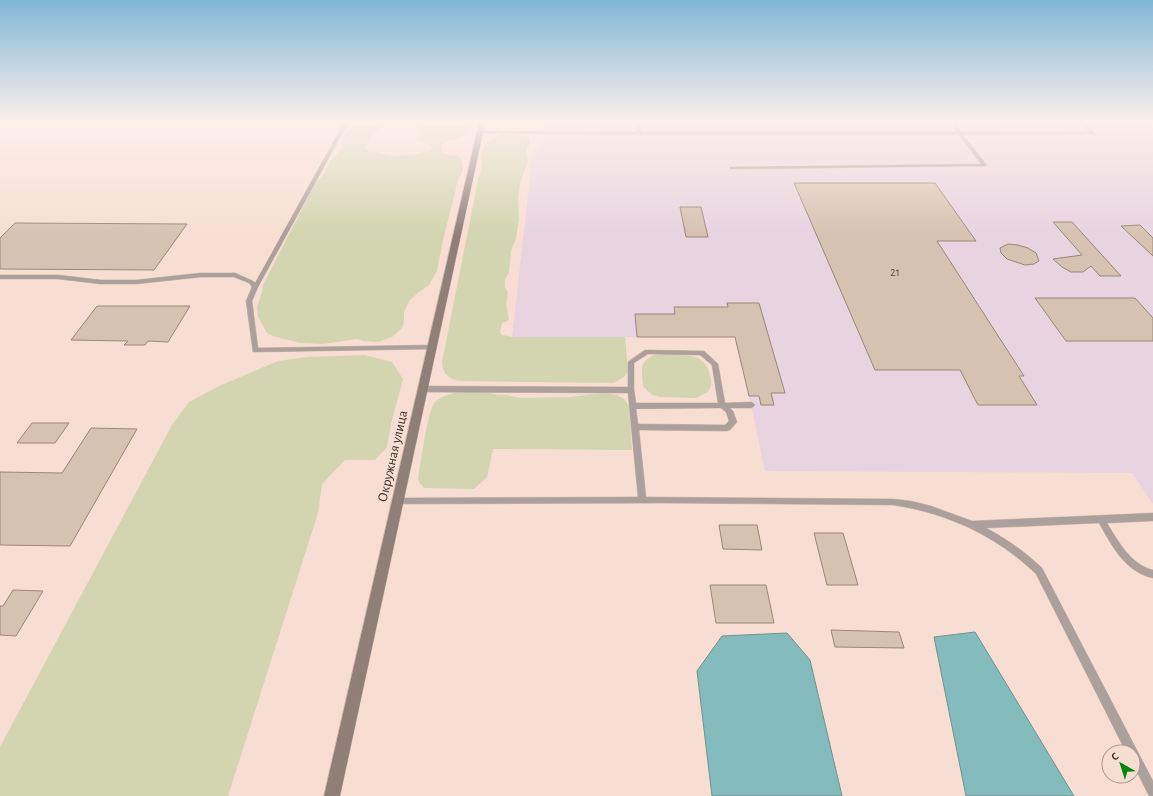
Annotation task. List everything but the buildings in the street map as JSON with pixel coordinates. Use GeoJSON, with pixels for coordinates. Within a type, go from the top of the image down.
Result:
{"type":"FeatureCollection","features":[{"type":"Feature","properties":{"kind":"main road","name":"Окружная улица"},"geometry":{"type":"LineString","coordinates":[[332,796],[474,160]]}},
{"type":"Feature","properties":{"kind":"lane"},"geometry":{"type":"LineString","coordinates":[[325,160],[255,287],[249,301],[255,350],[432,347]]}},
{"type":"Feature","properties":{"kind":"lane"},"geometry":{"type":"LineString","coordinates":[[732,168],[986,165],[982,160]]}},
{"type":"Feature","properties":{"kind":"lane"},"geometry":{"type":"LineString","coordinates":[[0,277],[58,277],[102,282],[136,282],[201,275],[235,275],[251,282],[255,287]]}},
{"type":"Feature","properties":{"kind":"lane"},"geometry":{"type":"LineString","coordinates":[[635,427],[727,428],[733,422],[729,411],[722,405],[714,364],[702,353],[647,352],[631,362],[631,390],[642,500]]}},
{"type":"Feature","properties":{"kind":"lane"},"geometry":{"type":"LineString","coordinates":[[423,388],[631,390]]}},
{"type":"Feature","properties":{"kind":"lane"},"geometry":{"type":"LineString","coordinates":[[633,406],[751,404]]}},
{"type":"Feature","properties":{"kind":"lane"},"geometry":{"type":"LineString","coordinates":[[398,501],[642,500],[911,504],[935,510],[972,525],[1013,550],[1039,571],[1128,744]]}},
{"type":"Feature","properties":{"kind":"lane"},"geometry":{"type":"LineString","coordinates":[[972,525],[1153,517]]}},
{"type":"Feature","properties":{"kind":"lane"},"geometry":{"type":"LineString","coordinates":[[1101,519],[1121,553],[1146,574],[1153,574]]}},
{"type":"Feature","properties":{"kind":"lane"},"geometry":{"type":"LineString","coordinates":[[1141,769],[1153,792]]}},
{"type":"Feature","properties":{"kind":"shaded area"},"geometry":{"type":"Polygon","coordinates":[[[532,160],[1153,160],[1153,504],[1132,473],[765,471],[735,337],[512,337],[532,160]]]}},
{"type":"Feature","properties":{"kind":"green space"},"geometry":{"type":"Polygon","coordinates":[[[331,160],[462,161],[462,172],[459,177],[443,240],[437,271],[429,285],[409,301],[404,312],[404,323],[402,328],[392,337],[378,342],[357,339],[323,344],[300,343],[267,333],[258,317],[257,307],[263,289],[262,287],[316,182],[325,173],[331,160]]]}},
{"type":"Feature","properties":{"kind":"green space"},"geometry":{"type":"Polygon","coordinates":[[[481,160],[528,160],[520,183],[518,200],[519,219],[516,238],[511,251],[509,272],[505,279],[505,287],[508,293],[506,304],[509,320],[502,323],[500,332],[502,335],[512,337],[625,337],[628,371],[624,377],[614,383],[458,381],[449,377],[444,372],[442,362],[478,180],[482,168],[481,160]]]}},
{"type":"Feature","properties":{"kind":"green space"},"geometry":{"type":"Polygon","coordinates":[[[365,355],[392,362],[403,379],[391,424],[387,447],[375,460],[345,460],[322,484],[318,513],[228,796],[0,796],[0,747],[172,425],[189,402],[219,386],[278,361],[307,357],[365,355]]]}},
{"type":"Feature","properties":{"kind":"green space"},"geometry":{"type":"Polygon","coordinates":[[[654,355],[688,356],[702,361],[707,367],[711,380],[711,385],[708,392],[696,398],[660,397],[652,395],[643,386],[642,368],[645,361],[654,355]]]}},
{"type":"Feature","properties":{"kind":"green space"},"geometry":{"type":"Polygon","coordinates":[[[461,391],[507,395],[520,398],[570,397],[603,393],[617,395],[624,399],[629,406],[632,450],[493,449],[487,477],[474,489],[424,488],[419,482],[418,478],[427,426],[432,407],[440,398],[461,391]]]}},
{"type":"Feature","properties":{"kind":"water"},"geometry":{"type":"Polygon","coordinates":[[[975,632],[1074,796],[966,796],[934,637],[975,632]]]}},
{"type":"Feature","properties":{"kind":"water"},"geometry":{"type":"Polygon","coordinates":[[[787,633],[810,660],[842,796],[712,796],[697,671],[722,636],[787,633]]]}}]}
